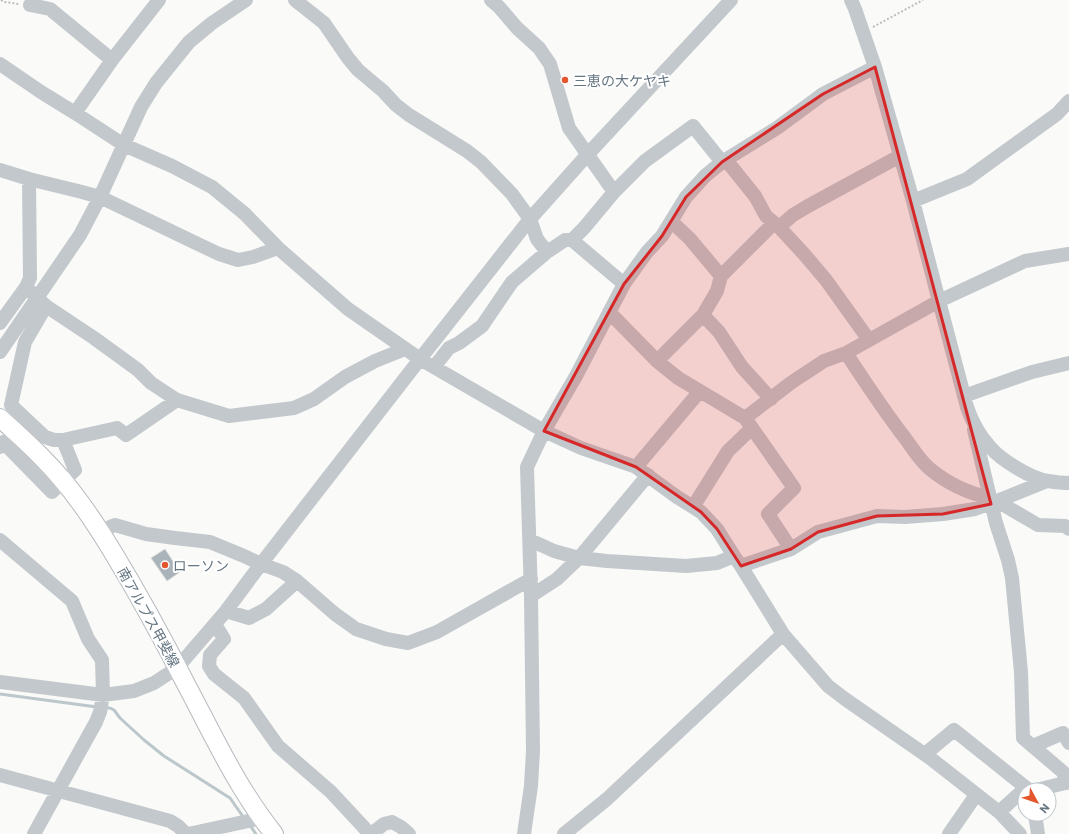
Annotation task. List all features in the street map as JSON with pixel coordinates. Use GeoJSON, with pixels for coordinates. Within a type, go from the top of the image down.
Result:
{"type":"FeatureCollection","features":[{"type":"Feature","properties":{"kind":"main road","name":"南アルプス甲斐線"},"geometry":{"type":"LineString","coordinates":[[0,418],[30,445],[79,500],[128,578],[178,668],[236,779],[274,834]]}},
{"type":"Feature","properties":{"kind":"street"},"geometry":{"type":"LineString","coordinates":[[75,113],[112,60],[159,0]]}},
{"type":"Feature","properties":{"kind":"street"},"geometry":{"type":"LineString","coordinates":[[176,400],[126,435],[117,428],[63,440],[54,440],[45,437],[11,404],[25,342],[42,302],[100,197],[141,107],[156,83],[189,42],[212,23],[246,0]]}},
{"type":"Feature","properties":{"kind":"street"},"geometry":{"type":"LineString","coordinates":[[295,0],[324,23],[358,70],[370,79],[396,105],[408,115],[467,151],[481,162],[512,194],[530,219],[537,239],[547,252]]}},
{"type":"Feature","properties":{"kind":"street"},"geometry":{"type":"LineString","coordinates":[[491,0],[517,28],[539,48],[550,64],[569,128],[614,192]]}},
{"type":"Feature","properties":{"kind":"street"},"geometry":{"type":"LineString","coordinates":[[0,682],[103,695],[134,691],[154,683],[178,668],[226,611],[260,564],[530,219],[588,154],[731,0]]}},
{"type":"Feature","properties":{"kind":"street"},"geometry":{"type":"LineString","coordinates":[[851,0],[875,67],[913,202],[993,501],[996,523],[1008,560],[1012,578],[1021,672],[1023,738],[1063,772],[1068,783],[1057,785]]}},
{"type":"Feature","properties":{"kind":"street"},"geometry":{"type":"LineString","coordinates":[[30,5],[50,9],[112,60]]}},
{"type":"Feature","properties":{"kind":"street"},"geometry":{"type":"LineString","coordinates":[[0,64],[124,145],[172,166],[212,187],[245,214],[278,248],[348,309],[420,359],[544,431],[581,448],[636,467],[677,497],[701,512],[717,529],[783,634],[828,686],[924,754],[999,812],[1020,834]]}},
{"type":"Feature","properties":{"kind":"street"},"geometry":{"type":"LineString","coordinates":[[524,834],[531,786],[533,751],[531,579],[527,467],[544,431],[576,376],[624,284],[647,252],[662,236],[686,197],[705,176],[724,161],[777,128],[823,94],[875,67]]}},
{"type":"Feature","properties":{"kind":"street"},"geometry":{"type":"LineString","coordinates":[[913,202],[967,179],[1058,114],[1069,101]]}},
{"type":"Feature","properties":{"kind":"street"},"geometry":{"type":"LineString","coordinates":[[572,240],[614,192],[645,161],[693,126],[755,196],[766,216],[804,254],[826,280],[869,340]]}},
{"type":"Feature","properties":{"kind":"street"},"geometry":{"type":"LineString","coordinates":[[657,361],[703,315],[717,291],[722,276],[776,225],[900,156]]}},
{"type":"Feature","properties":{"kind":"street"},"geometry":{"type":"LineString","coordinates":[[0,170],[100,197],[219,254],[238,260],[253,257],[278,248]]}},
{"type":"Feature","properties":{"kind":"street"},"geometry":{"type":"LineString","coordinates":[[0,323],[26,287],[30,278],[29,179]]}},
{"type":"Feature","properties":{"kind":"street"},"geometry":{"type":"LineString","coordinates":[[671,221],[690,239],[722,276]]}},
{"type":"Feature","properties":{"kind":"street"},"geometry":{"type":"LineString","coordinates":[[434,367],[449,348],[459,343],[482,326],[512,282],[547,252],[565,240],[572,240],[624,284]]}},
{"type":"Feature","properties":{"kind":"street"},"geometry":{"type":"LineString","coordinates":[[693,507],[728,451],[749,423],[771,399],[824,361],[846,353],[939,301],[1025,261],[1069,254]]}},
{"type":"Feature","properties":{"kind":"street"},"geometry":{"type":"LineString","coordinates":[[26,287],[42,302],[138,370],[151,383],[176,400],[229,416],[294,408],[314,399],[345,377],[376,360],[405,349]]}},
{"type":"Feature","properties":{"kind":"street"},"geometry":{"type":"LineString","coordinates":[[0,352],[42,302]]}},
{"type":"Feature","properties":{"kind":"street"},"geometry":{"type":"LineString","coordinates":[[609,312],[657,361],[678,378],[749,423],[794,488],[768,514],[791,549]]}},
{"type":"Feature","properties":{"kind":"street"},"geometry":{"type":"LineString","coordinates":[[703,315],[719,332],[742,367],[771,399]]}},
{"type":"Feature","properties":{"kind":"street"},"geometry":{"type":"LineString","coordinates":[[846,353],[886,413],[918,456],[930,468],[948,481],[963,489],[993,501],[1038,525],[1065,526],[1069,529]]}},
{"type":"Feature","properties":{"kind":"street"},"geometry":{"type":"LineString","coordinates":[[964,396],[1032,372],[1069,364]]}},
{"type":"Feature","properties":{"kind":"street"},"geometry":{"type":"LineString","coordinates":[[636,467],[700,391]]}},
{"type":"Feature","properties":{"kind":"street"},"geometry":{"type":"LineString","coordinates":[[972,420],[980,434],[991,448],[1003,459],[1017,468],[1047,481],[1069,483]]}},
{"type":"Feature","properties":{"kind":"street"},"geometry":{"type":"LineString","coordinates":[[0,447],[3,442],[52,492],[75,470],[63,440]]}},
{"type":"Feature","properties":{"kind":"street"},"geometry":{"type":"LineString","coordinates":[[531,596],[557,579],[579,558],[648,476]]}},
{"type":"Feature","properties":{"kind":"street"},"geometry":{"type":"LineString","coordinates":[[530,540],[554,551],[579,558],[607,561],[686,566],[738,561],[791,549],[818,532],[876,516],[905,517],[975,510],[993,501],[1047,481]]}},
{"type":"Feature","properties":{"kind":"street"},"geometry":{"type":"LineString","coordinates":[[100,532],[115,525],[146,534],[210,542],[260,564],[283,572],[297,580],[335,614],[356,629],[386,640],[408,643],[436,632],[531,579]]}},
{"type":"Feature","properties":{"kind":"street"},"geometry":{"type":"LineString","coordinates":[[0,540],[72,601],[88,639],[102,660],[103,695],[100,712],[96,722],[34,834]]}},
{"type":"Feature","properties":{"kind":"street"},"geometry":{"type":"LineString","coordinates":[[226,611],[249,618],[266,609],[297,580]]}},
{"type":"Feature","properties":{"kind":"street"},"geometry":{"type":"LineString","coordinates":[[215,624],[224,639],[210,654],[209,666],[214,674],[244,698],[278,746],[331,792],[370,834],[384,824],[392,822],[409,834]]}},
{"type":"Feature","properties":{"kind":"street"},"geometry":{"type":"LineString","coordinates":[[564,834],[607,799],[783,634]]}},
{"type":"Feature","properties":{"kind":"street"},"geometry":{"type":"LineString","coordinates":[[924,754],[954,730],[1019,782]]}},
{"type":"Feature","properties":{"kind":"street"},"geometry":{"type":"LineString","coordinates":[[1033,746],[1063,733],[1069,743]]}},
{"type":"Feature","properties":{"kind":"street"},"geometry":{"type":"LineString","coordinates":[[0,775],[170,821],[187,834],[262,818]]}},
{"type":"Feature","properties":{"kind":"street"},"geometry":{"type":"LineString","coordinates":[[949,834],[976,795]]}},
{"type":"Feature","properties":{"kind":"street"},"geometry":{"type":"LineString","coordinates":[[999,812],[1017,796]]}},
{"type":"Feature","properties":{"kind":"street"},"geometry":{"type":"LineString","coordinates":[[1036,822],[1038,834]]}},
{"type":"Feature","properties":{"kind":"path"},"geometry":{"type":"LineString","coordinates":[[1,0],[4,2],[30,5]]}},
{"type":"Feature","properties":{"kind":"path"},"geometry":{"type":"LineString","coordinates":[[863,32],[923,0]]}},
{"type":"Feature","properties":{"kind":"highlighted area"},"geometry":{"type":"Polygon","coordinates":[[[875,67],[991,504],[943,514],[877,516],[818,532],[791,549],[741,566],[717,529],[701,512],[636,467],[544,431],[624,284],[662,236],[686,197],[722,162],[823,94],[875,67]]]}},
{"type":"Feature","properties":{"kind":"building"},"geometry":{"type":"Polygon","coordinates":[[[165,549],[180,572],[167,581],[151,558],[165,549]]]}},
{"type":"Feature","properties":{"kind":"waterway"},"geometry":{"type":"LineString","coordinates":[[0,694],[97,707]]}},
{"type":"Feature","properties":{"kind":"waterway"},"geometry":{"type":"LineString","coordinates":[[105,708],[114,710],[120,718],[164,756],[230,798],[244,818]]}},
{"type":"Feature","properties":{"kind":"waterway"},"geometry":{"type":"LineString","coordinates":[[249,824],[256,834]]}},
{"type":"Feature","properties":{"kind":"place","name":"三恵の大ケヤキ"},"geometry":{"type":"Point","coordinates":[565,80]}},
{"type":"Feature","properties":{"kind":"place","name":"ローソン"},"geometry":{"type":"Point","coordinates":[165,565]}}]}
